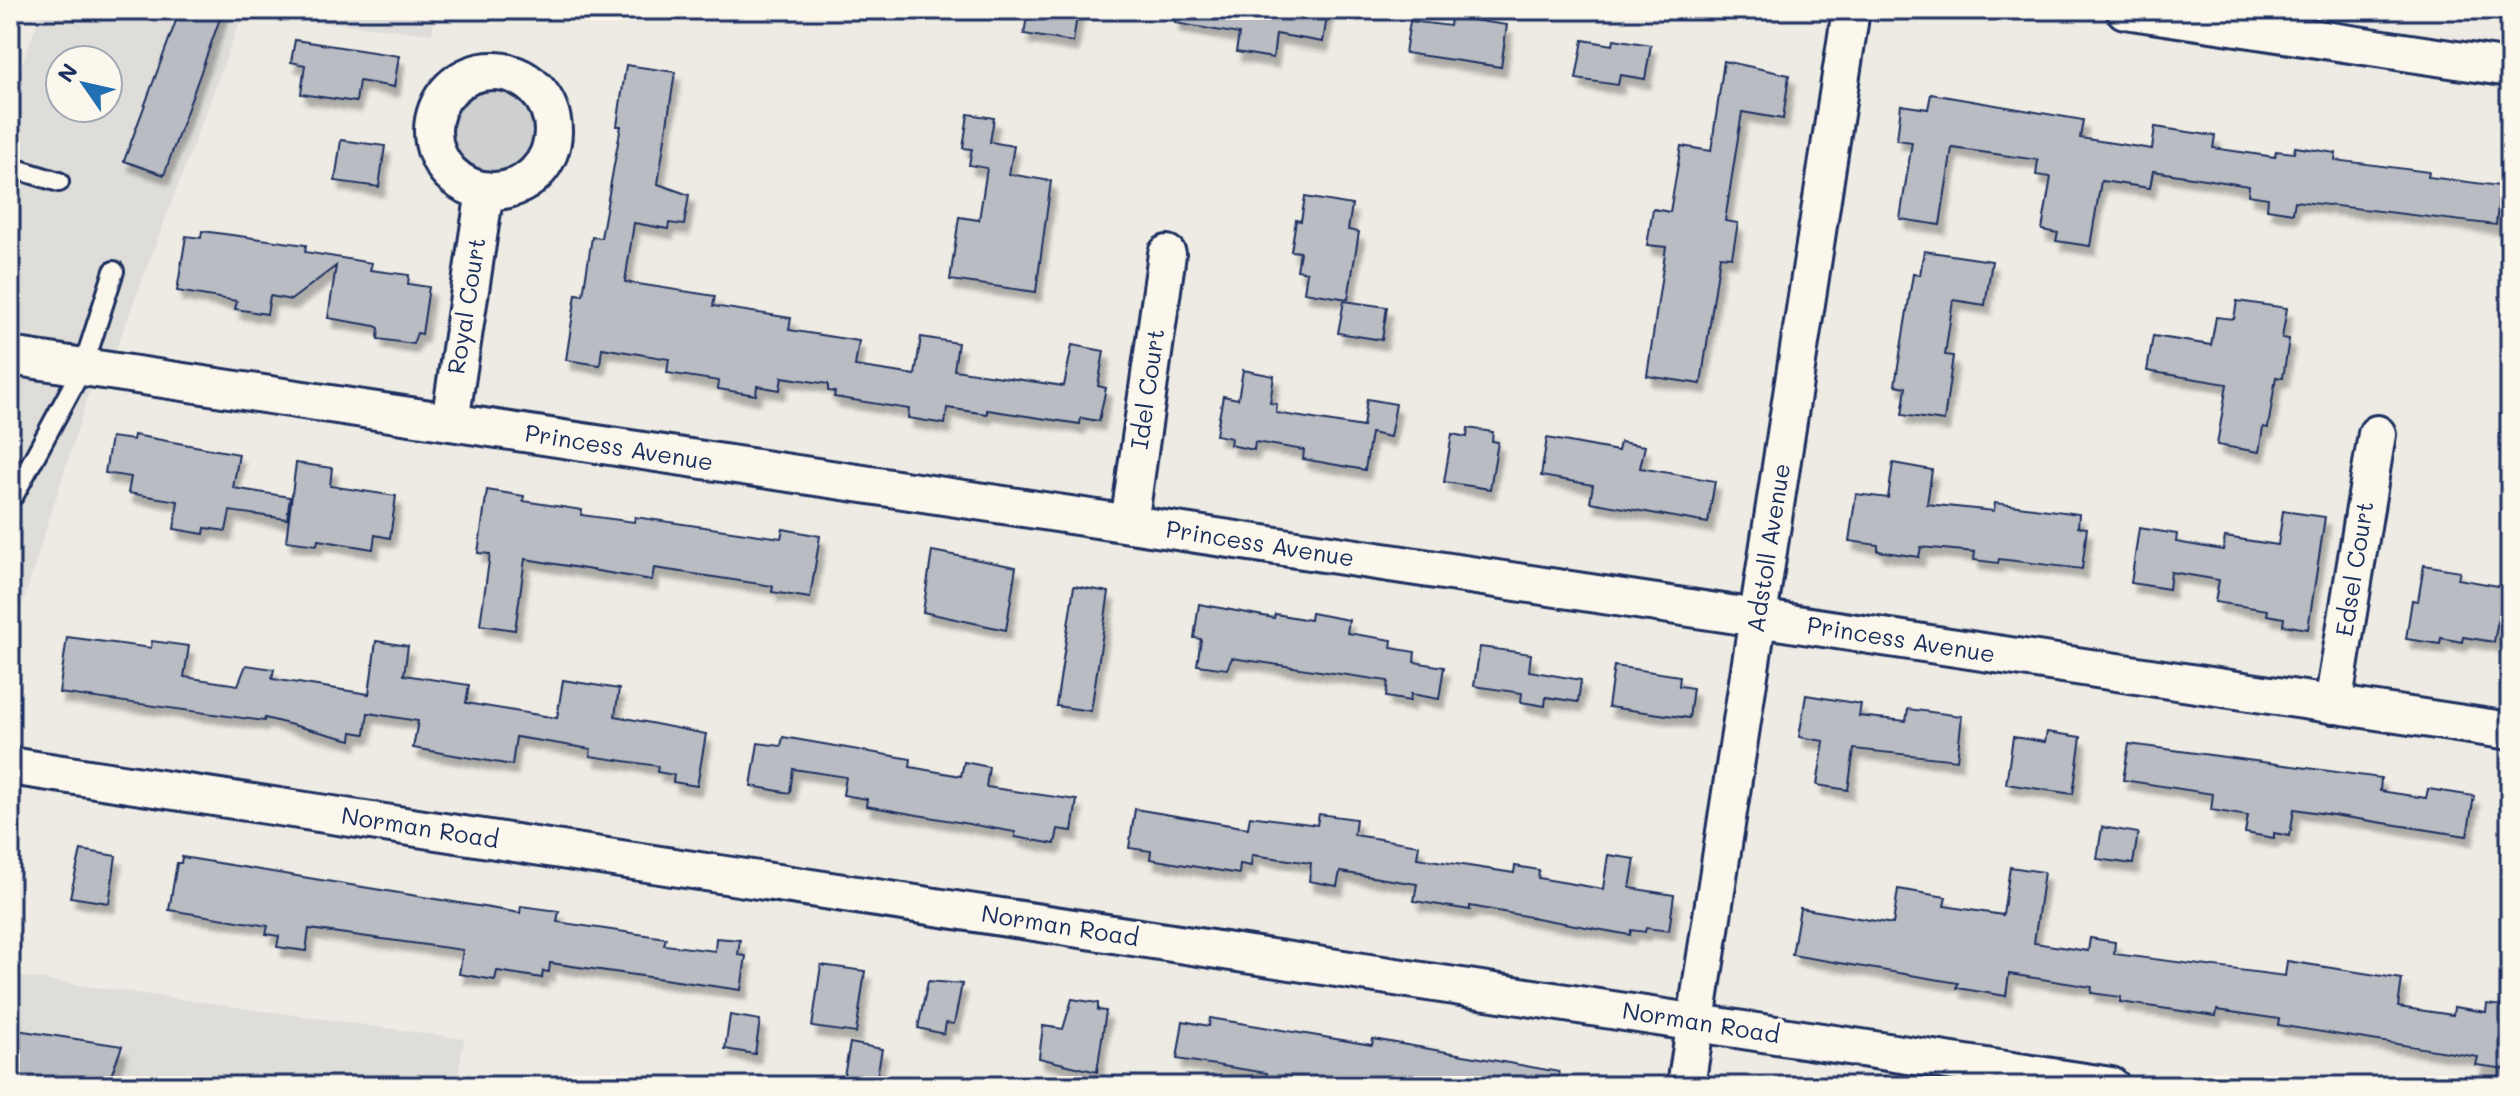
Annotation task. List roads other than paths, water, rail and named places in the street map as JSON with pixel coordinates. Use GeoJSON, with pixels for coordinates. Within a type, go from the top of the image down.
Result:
{"type":"FeatureCollection","features":[{"type":"Feature","properties":{"kind":"street","name":"Adstoll Avenue"},"geometry":{"type":"LineString","coordinates":[[1686,1086],[1851,10]]}},
{"type":"Feature","properties":{"kind":"street"},"geometry":{"type":"LineString","coordinates":[[2125,10],[2510,68]]}},
{"type":"Feature","properties":{"kind":"street","name":"Royal Court"},"geometry":{"type":"LineString","coordinates":[[450,422],[485,191]]}},
{"type":"Feature","properties":{"kind":"street","name":"Idel Court"},"geometry":{"type":"LineString","coordinates":[[1129,524],[1167,254]]}},
{"type":"Feature","properties":{"kind":"street","name":"Princess Avenue"},"geometry":{"type":"LineString","coordinates":[[10,356],[2510,731]]}},
{"type":"Feature","properties":{"kind":"street","name":"Edsel Court"},"geometry":{"type":"LineString","coordinates":[[2333,705],[2377,434]]}},
{"type":"Feature","properties":{"kind":"street","name":"Norman Road"},"geometry":{"type":"LineString","coordinates":[[10,766],[2111,1086]]}},
{"type":"Feature","properties":{"kind":"lane"},"geometry":{"type":"LineString","coordinates":[[10,167],[59,182]]}},
{"type":"Feature","properties":{"kind":"lane"},"geometry":{"type":"LineString","coordinates":[[10,493],[14,495],[83,367],[114,271]]}}]}
